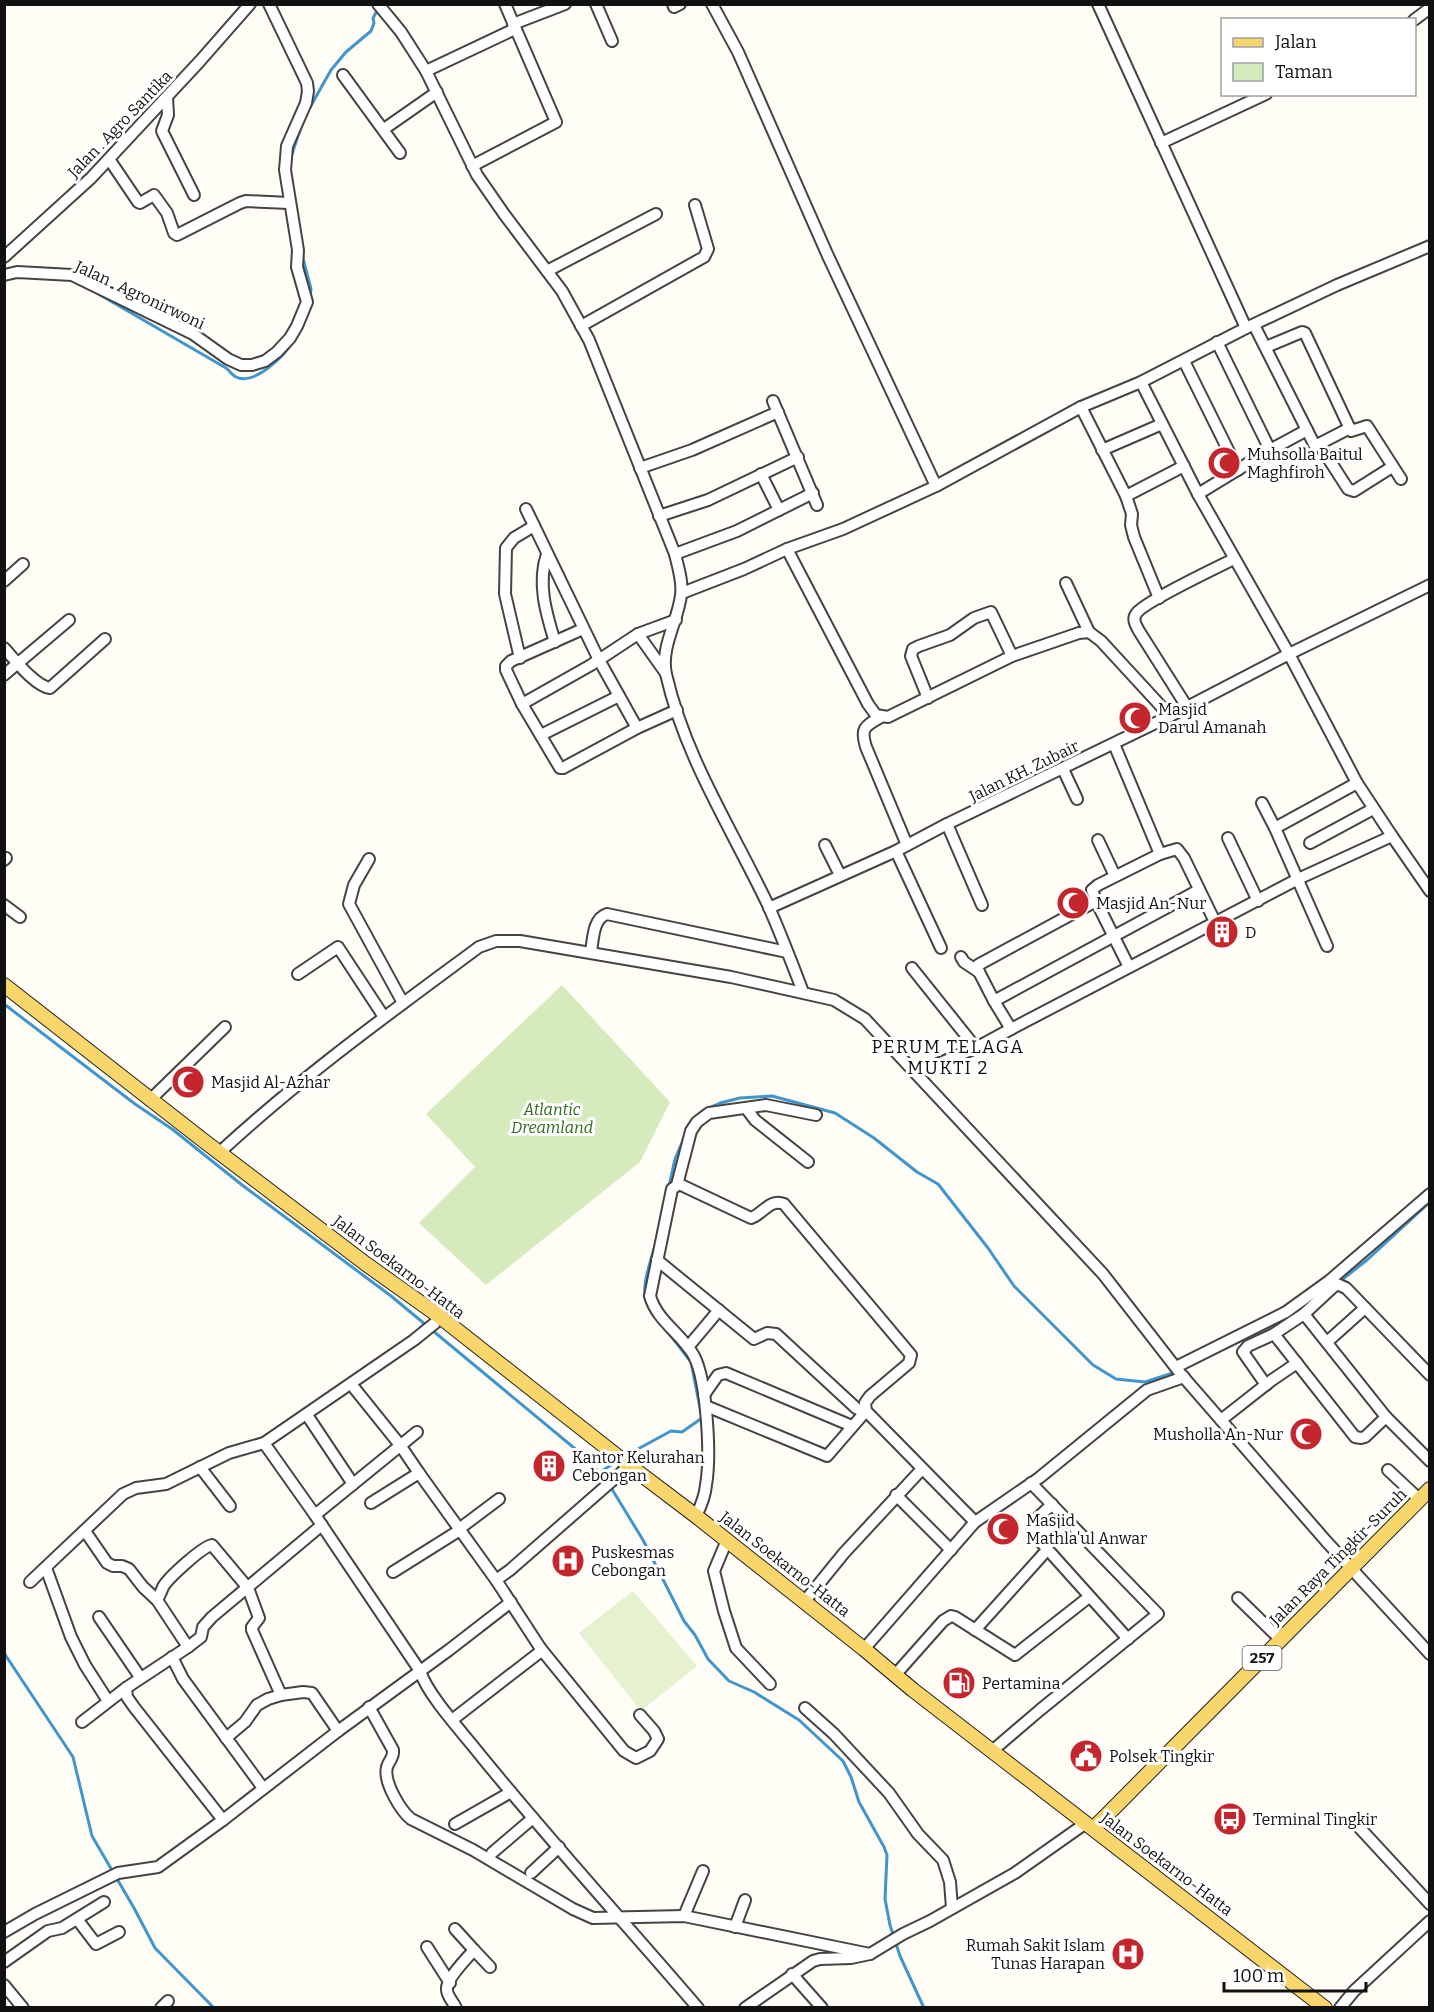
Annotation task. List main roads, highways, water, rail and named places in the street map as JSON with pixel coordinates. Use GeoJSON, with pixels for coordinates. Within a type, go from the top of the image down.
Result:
{"type":"FeatureCollection","features":[{"type":"Feature","properties":{"kind":"main road","name":"Jalan Soekarno-Hatta"},"geometry":{"type":"LineString","coordinates":[[4,985],[696,1516],[992,1751],[1325,2007]]}},
{"type":"Feature","properties":{"kind":"main road","name":"Jalan Raya Tingkir-Suruh"},"geometry":{"type":"LineString","coordinates":[[1090,1826],[1430,1489]]}},
{"type":"Feature","properties":{"kind":"waterway"},"geometry":{"type":"LineString","coordinates":[[309,109],[331,70],[346,52],[371,31],[373,18],[378,9]]}},
{"type":"Feature","properties":{"kind":"waterway"},"geometry":{"type":"LineString","coordinates":[[290,160],[302,124]]}},
{"type":"Feature","properties":{"kind":"waterway"},"geometry":{"type":"LineString","coordinates":[[302,255],[311,289],[310,296]]}},
{"type":"Feature","properties":{"kind":"waterway"},"geometry":{"type":"LineString","coordinates":[[95,292],[226,368],[236,377],[244,379],[269,368],[293,341]]}},
{"type":"Feature","properties":{"kind":"waterway"},"geometry":{"type":"LineString","coordinates":[[4,1004],[391,1296],[585,1457],[606,1481]]}},
{"type":"Feature","properties":{"kind":"waterway"},"geometry":{"type":"LineString","coordinates":[[692,1121],[704,1110],[720,1103],[740,1098],[772,1096],[835,1113],[874,1138],[917,1172],[938,1184],[988,1248],[1014,1286],[1093,1365],[1116,1379],[1145,1382],[1176,1372]]}},
{"type":"Feature","properties":{"kind":"waterway"},"geometry":{"type":"LineString","coordinates":[[669,1186],[675,1159],[684,1138]]}},
{"type":"Feature","properties":{"kind":"waterway"},"geometry":{"type":"LineString","coordinates":[[1339,1282],[1367,1260],[1430,1202]]}},
{"type":"Feature","properties":{"kind":"waterway"},"geometry":{"type":"LineString","coordinates":[[648,1305],[645,1283],[655,1245]]}},
{"type":"Feature","properties":{"kind":"waterway"},"geometry":{"type":"LineString","coordinates":[[1193,1364],[1286,1319],[1304,1307]]}},
{"type":"Feature","properties":{"kind":"waterway"},"geometry":{"type":"LineString","coordinates":[[625,1456],[671,1431],[682,1432],[702,1418],[691,1362],[668,1332]]}},
{"type":"Feature","properties":{"kind":"waterway"},"geometry":{"type":"LineString","coordinates":[[599,1473],[617,1461]]}},
{"type":"Feature","properties":{"kind":"waterway"},"geometry":{"type":"LineString","coordinates":[[610,1486],[643,1540],[684,1621],[695,1635],[708,1659],[729,1681],[754,1692],[799,1720],[843,1761],[859,1802],[887,1855],[885,1899],[890,1925],[900,1956],[924,2008]]}},
{"type":"Feature","properties":{"kind":"waterway"},"geometry":{"type":"LineString","coordinates":[[4,1653],[73,1757],[92,1836],[155,1948],[214,2008]]}},
{"type":"Feature","properties":{"kind":"place","name":"Muhsolla Baitul Maghfiroh"},"geometry":{"type":"Point","coordinates":[1224,463]}},
{"type":"Feature","properties":{"kind":"place","name":"Masjid Darul Amanah"},"geometry":{"type":"Point","coordinates":[1135,718]}},
{"type":"Feature","properties":{"kind":"place","name":"Masjid An-Nur"},"geometry":{"type":"Point","coordinates":[1073,903]}},
{"type":"Feature","properties":{"kind":"place","name":"D"},"geometry":{"type":"Point","coordinates":[1222,932]}},
{"type":"Feature","properties":{"kind":"place","name":"Masjid Al-Azhar"},"geometry":{"type":"Point","coordinates":[188,1082]}},
{"type":"Feature","properties":{"kind":"place","name":"Musholla An-Nur"},"geometry":{"type":"Point","coordinates":[1306,1434]}},
{"type":"Feature","properties":{"kind":"place","name":"Kantor Kelurahan Cebongan"},"geometry":{"type":"Point","coordinates":[549,1466]}},
{"type":"Feature","properties":{"kind":"place","name":"Masjid Mathla'ul Anwar"},"geometry":{"type":"Point","coordinates":[1003,1529]}},
{"type":"Feature","properties":{"kind":"place","name":"Puskesmas Cebongan"},"geometry":{"type":"Point","coordinates":[568,1561]}},
{"type":"Feature","properties":{"kind":"place","name":"Pertamina"},"geometry":{"type":"Point","coordinates":[959,1683]}},
{"type":"Feature","properties":{"kind":"place","name":"Polsek Tingkir"},"geometry":{"type":"Point","coordinates":[1086,1756]}},
{"type":"Feature","properties":{"kind":"place","name":"Terminal Tingkir"},"geometry":{"type":"Point","coordinates":[1230,1819]}},
{"type":"Feature","properties":{"kind":"place","name":"Rumah Sakit Islam Tunas Harapan"},"geometry":{"type":"Point","coordinates":[1128,1954]}},
{"type":"Feature","properties":{"kind":"district","name":"PERUM TELAGA MUKTI 2"},"geometry":{"type":"Point","coordinates":[948,1057]}},
{"type":"Feature","properties":{"kind":"park label","name":"Atlantic Dreamland"},"geometry":{"type":"Point","coordinates":[552,1118]}}]}
